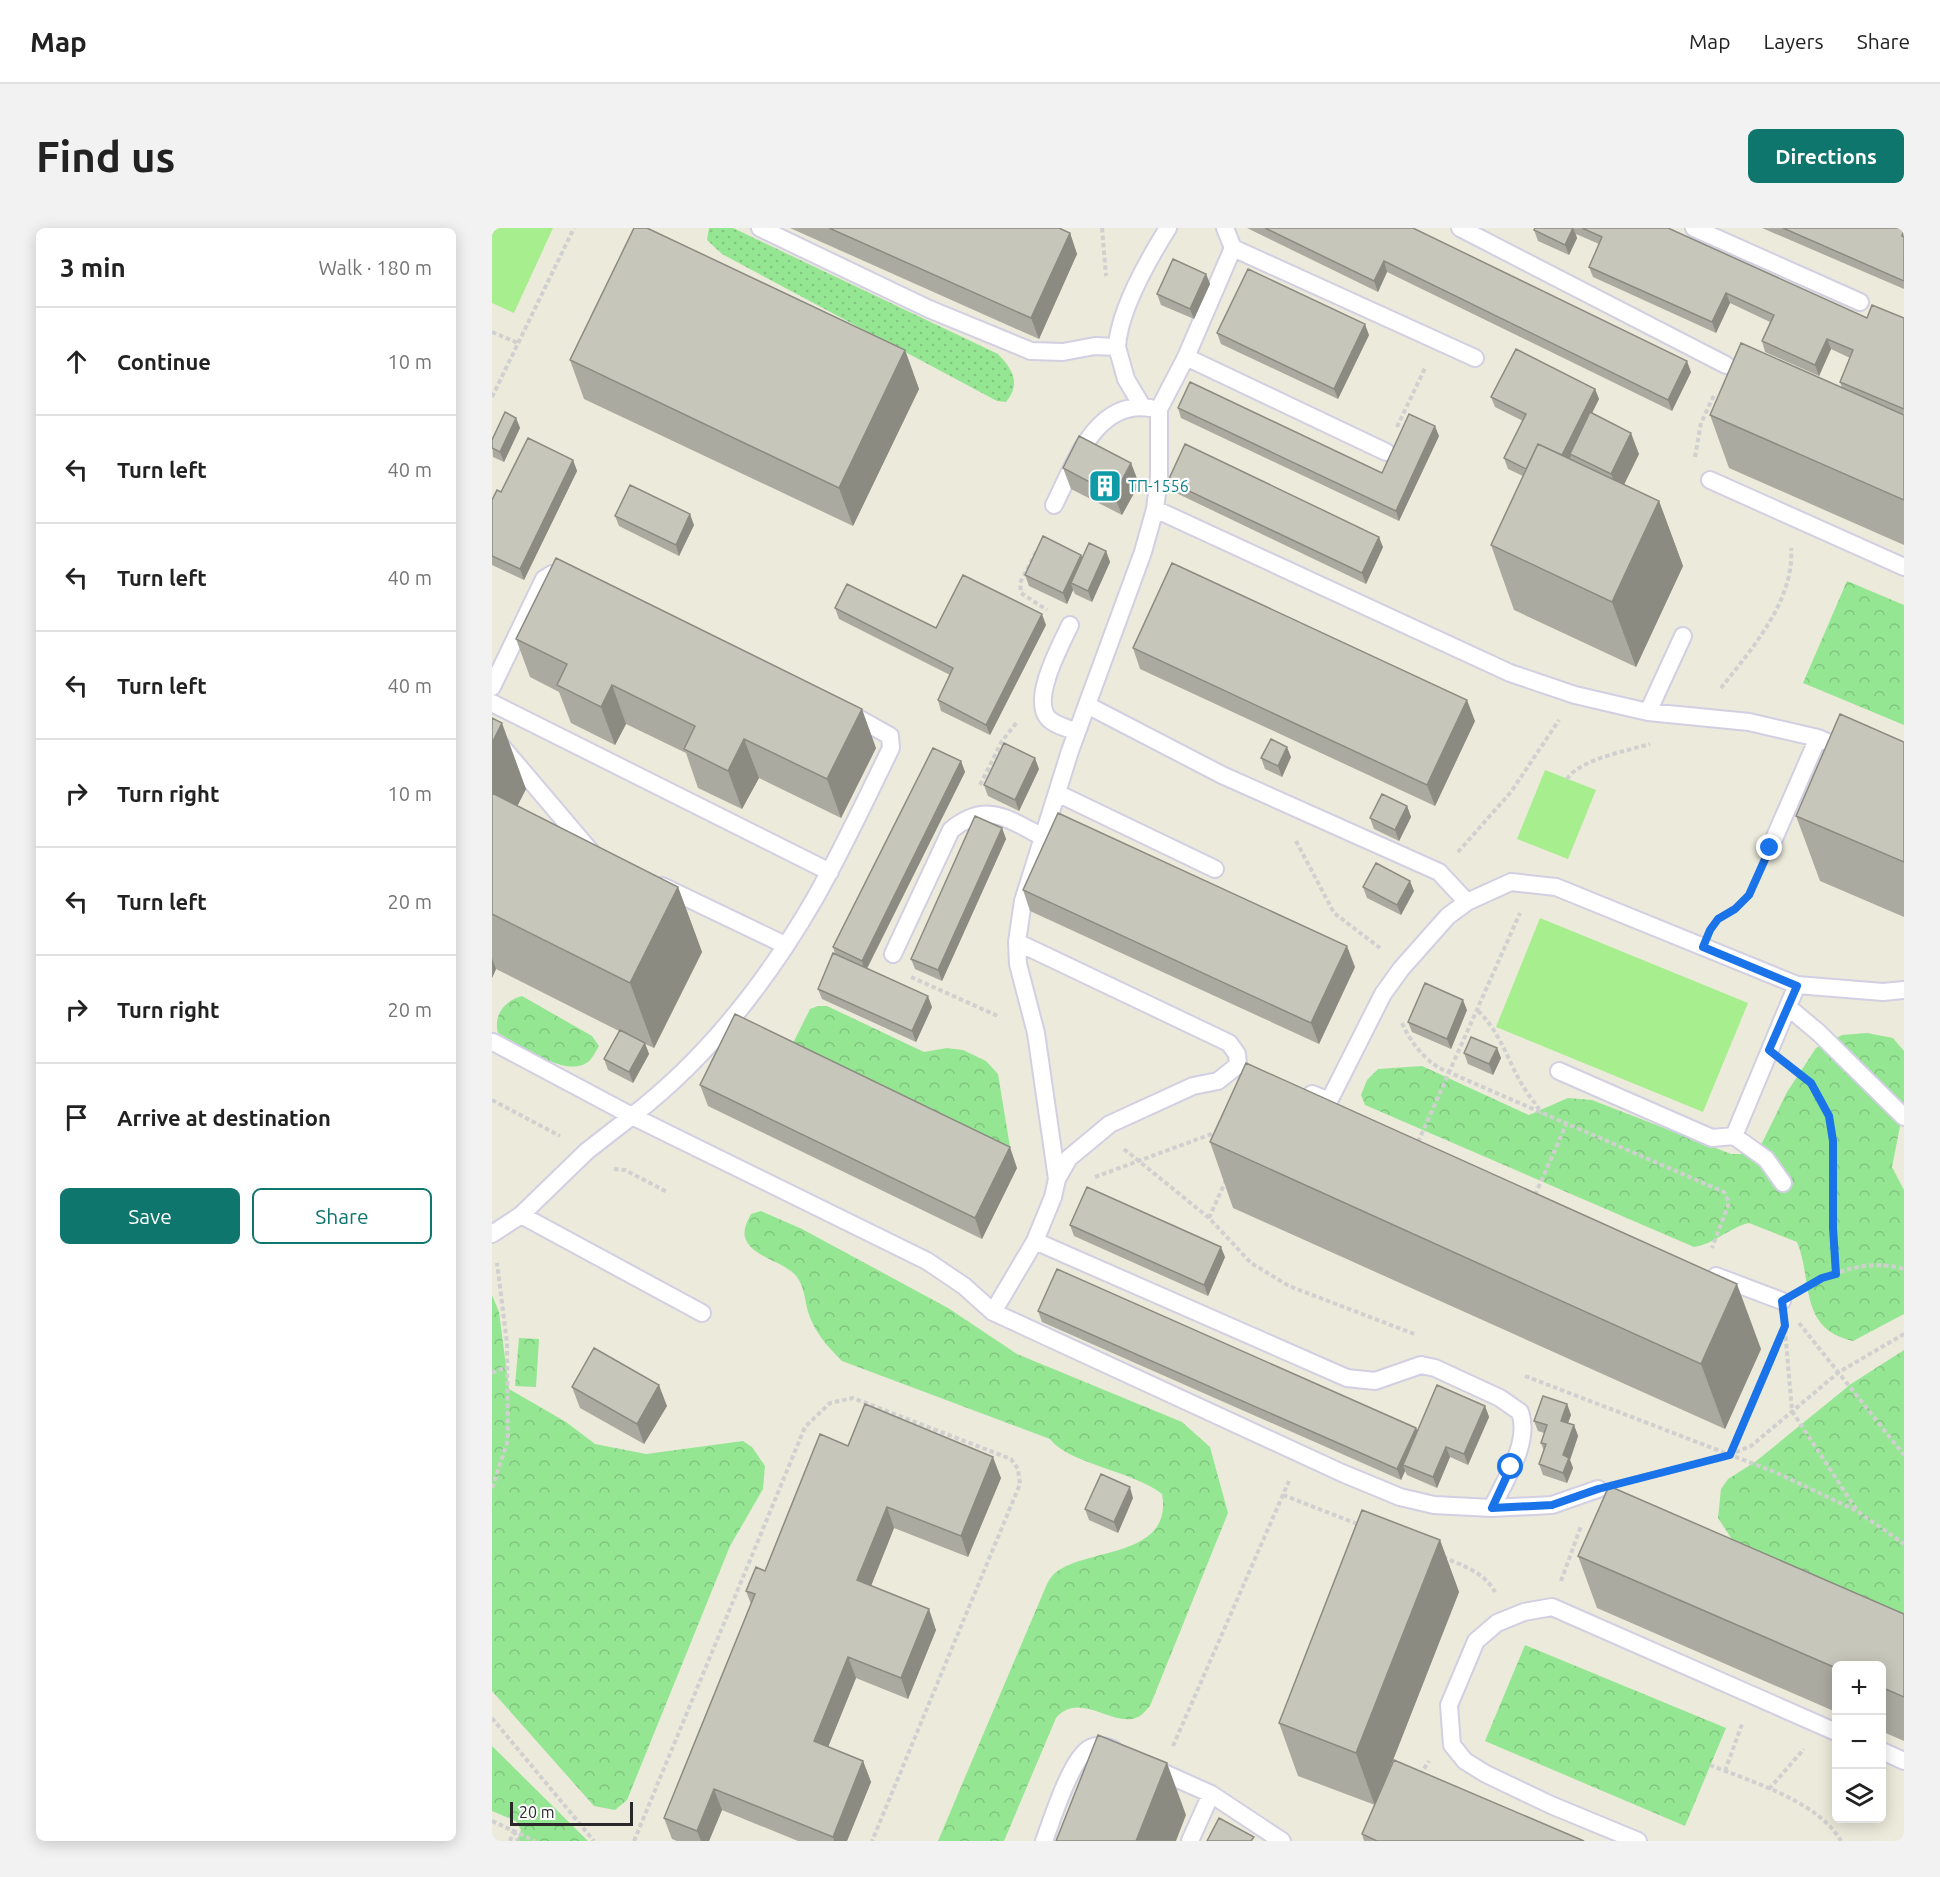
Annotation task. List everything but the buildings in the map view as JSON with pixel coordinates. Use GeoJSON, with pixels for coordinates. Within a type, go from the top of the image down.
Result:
{"type":"FeatureCollection","features":[{"type":"Feature","properties":{"kind":"lane"},"geometry":{"type":"LineString","coordinates":[[760,228],[929,309],[1030,351],[1063,352],[1095,346],[1117,347]]}},
{"type":"Feature","properties":{"kind":"lane"},"geometry":{"type":"LineString","coordinates":[[1057,1179],[1036,1034],[1017,964],[1017,942],[1023,901],[1077,732],[1143,552],[1155,509],[1159,477],[1150,408],[1126,379],[1117,347],[1118,328],[1129,301],[1168,228]]}},
{"type":"Feature","properties":{"kind":"lane"},"geometry":{"type":"LineString","coordinates":[[1225,228],[1233,248],[1475,358]]}},
{"type":"Feature","properties":{"kind":"lane"},"geometry":{"type":"LineString","coordinates":[[1460,228],[1726,365]]}},
{"type":"Feature","properties":{"kind":"lane"},"geometry":{"type":"LineString","coordinates":[[1694,228],[1860,302]]}},
{"type":"Feature","properties":{"kind":"lane"},"geometry":{"type":"LineString","coordinates":[[1054,505],[1092,434],[1112,414],[1150,408],[1186,357],[1233,248]]}},
{"type":"Feature","properties":{"kind":"lane"},"geometry":{"type":"LineString","coordinates":[[1186,357],[1386,452]]}},
{"type":"Feature","properties":{"kind":"lane"},"geometry":{"type":"LineString","coordinates":[[1710,480],[1904,567]]}},
{"type":"Feature","properties":{"kind":"lane"},"geometry":{"type":"LineString","coordinates":[[1155,509],[1421,634],[1510,673],[1575,695],[1648,712],[1749,722],[1818,738],[1862,757]]}},
{"type":"Feature","properties":{"kind":"lane"},"geometry":{"type":"LineString","coordinates":[[492,687],[544,579],[562,571],[583,582]]}},
{"type":"Feature","properties":{"kind":"lane"},"geometry":{"type":"LineString","coordinates":[[1070,625],[1046,680],[1042,703],[1043,711],[1050,720],[1077,732]]}},
{"type":"Feature","properties":{"kind":"lane"},"geometry":{"type":"LineString","coordinates":[[1648,712],[1683,636]]}},
{"type":"Feature","properties":{"kind":"lane"},"geometry":{"type":"LineString","coordinates":[[492,703],[830,872]]}},
{"type":"Feature","properties":{"kind":"lane"},"geometry":{"type":"LineString","coordinates":[[492,1234],[521,1215],[587,1151],[669,1087],[708,1046],[785,945],[830,872],[891,748],[890,736],[882,729],[829,703]]}},
{"type":"Feature","properties":{"kind":"lane"},"geometry":{"type":"LineString","coordinates":[[1087,705],[1222,775],[1439,872],[1467,902]]}},
{"type":"Feature","properties":{"kind":"lane"},"geometry":{"type":"LineString","coordinates":[[492,735],[591,853],[602,858]]}},
{"type":"Feature","properties":{"kind":"lane"},"geometry":{"type":"LineString","coordinates":[[1770,848],[1818,738]]}},
{"type":"Feature","properties":{"kind":"lane"},"geometry":{"type":"LineString","coordinates":[[1059,794],[1215,868]]}},
{"type":"Feature","properties":{"kind":"lane"},"geometry":{"type":"LineString","coordinates":[[893,954],[951,830],[977,815],[997,814],[1045,838]]}},
{"type":"Feature","properties":{"kind":"lane"},"geometry":{"type":"LineString","coordinates":[[645,879],[785,945]]}},
{"type":"Feature","properties":{"kind":"lane"},"geometry":{"type":"LineString","coordinates":[[1299,1089],[1334,1104],[1383,993],[1401,969],[1448,916],[1467,902],[1511,882],[1557,887],[1797,986],[1883,992],[1904,990]]}},
{"type":"Feature","properties":{"kind":"lane"},"geometry":{"type":"LineString","coordinates":[[1017,942],[1229,1043],[1237,1054],[1238,1065]]}},
{"type":"Feature","properties":{"kind":"lane"},"geometry":{"type":"LineString","coordinates":[[1734,1136],[1797,986]]}},
{"type":"Feature","properties":{"kind":"lane"},"geometry":{"type":"LineString","coordinates":[[1788,1007],[1819,1033],[1904,1117]]}},
{"type":"Feature","properties":{"kind":"lane"},"geometry":{"type":"LineString","coordinates":[[493,1042],[632,1116],[927,1261],[964,1286],[993,1312],[1312,1460],[1400,1497],[1434,1505],[1492,1508],[1552,1505],[1598,1489]]}},
{"type":"Feature","properties":{"kind":"lane"},"geometry":{"type":"LineString","coordinates":[[1238,1065],[1259,1073]]}},
{"type":"Feature","properties":{"kind":"lane"},"geometry":{"type":"LineString","coordinates":[[993,1312],[1035,1240],[1053,1197],[1057,1179],[1069,1158],[1101,1129],[1193,1086],[1218,1081],[1238,1065]]}},
{"type":"Feature","properties":{"kind":"lane"},"geometry":{"type":"LineString","coordinates":[[1559,1071],[1712,1138],[1734,1136],[1767,1159],[1783,1183]]}},
{"type":"Feature","properties":{"kind":"lane"},"geometry":{"type":"LineString","coordinates":[[521,1215],[702,1313]]}},
{"type":"Feature","properties":{"kind":"lane"},"geometry":{"type":"LineString","coordinates":[[1035,1240],[1347,1378],[1375,1381],[1421,1365],[1435,1368],[1500,1398],[1520,1412],[1523,1429],[1511,1467],[1492,1508]]}},
{"type":"Feature","properties":{"kind":"lane"},"geometry":{"type":"LineString","coordinates":[[1703,1271],[1782,1301]]}},
{"type":"Feature","properties":{"kind":"lane"},"geometry":{"type":"LineString","coordinates":[[1638,1841],[1551,1805],[1486,1774],[1465,1761],[1452,1745],[1449,1705],[1476,1641],[1497,1623],[1552,1607],[1832,1730]]}},
{"type":"Feature","properties":{"kind":"lane"},"geometry":{"type":"LineString","coordinates":[[1044,1841],[1078,1759],[1090,1748],[1103,1745],[1211,1794],[1248,1821],[1282,1841]]}},
{"type":"Feature","properties":{"kind":"lane"},"geometry":{"type":"LineString","coordinates":[[1886,1753],[1904,1761]]}},
{"type":"Feature","properties":{"kind":"lane"},"geometry":{"type":"LineString","coordinates":[[1190,1841],[1211,1794]]}},
{"type":"Feature","properties":{"kind":"path"},"geometry":{"type":"LineString","coordinates":[[492,397],[574,228]]}},
{"type":"Feature","properties":{"kind":"path"},"geometry":{"type":"LineString","coordinates":[[492,332],[518,343]]}},
{"type":"Feature","properties":{"kind":"path"},"geometry":{"type":"LineString","coordinates":[[1386,452],[1438,341]]}},
{"type":"Feature","properties":{"kind":"path"},"geometry":{"type":"LineString","coordinates":[[1710,480],[1699,467],[1694,453],[1701,423],[1712,398],[1725,378],[1726,365]]}},
{"type":"Feature","properties":{"kind":"path"},"geometry":{"type":"LineString","coordinates":[[1725,683],[1771,619],[1787,581],[1791,552],[1787,514]]}},
{"type":"Feature","properties":{"kind":"path"},"geometry":{"type":"LineString","coordinates":[[1039,546],[1020,583],[1021,593],[1070,625]]}},
{"type":"Feature","properties":{"kind":"path"},"geometry":{"type":"LineString","coordinates":[[1439,872],[1511,792],[1575,695]]}},
{"type":"Feature","properties":{"kind":"path"},"geometry":{"type":"LineString","coordinates":[[977,815],[977,795],[1002,741],[1019,720],[1042,703]]}},
{"type":"Feature","properties":{"kind":"path"},"geometry":{"type":"LineString","coordinates":[[1567,779],[1572,771],[1583,765],[1656,742]]}},
{"type":"Feature","properties":{"kind":"path"},"geometry":{"type":"LineString","coordinates":[[1294,807],[1291,820],[1295,838],[1334,913],[1388,953],[1401,969],[1398,1015],[1408,1036],[1427,1060],[1566,1125],[1713,1185],[1724,1192],[1729,1203],[1724,1217]]}},
{"type":"Feature","properties":{"kind":"path"},"geometry":{"type":"LineString","coordinates":[[1703,947],[1710,930],[1718,919],[1735,909],[1749,895],[1770,848]]}},
{"type":"Feature","properties":{"kind":"path"},"geometry":{"type":"LineString","coordinates":[[1418,1142],[1533,883]]}},
{"type":"Feature","properties":{"kind":"path"},"geometry":{"type":"LineString","coordinates":[[893,954],[894,960],[911,977],[1036,1034]]}},
{"type":"Feature","properties":{"kind":"path"},"geometry":{"type":"LineString","coordinates":[[1478,1011],[1490,1022],[1527,1093],[1537,1103],[1541,1114]]}},
{"type":"Feature","properties":{"kind":"path"},"geometry":{"type":"LineString","coordinates":[[1769,1050],[1811,1083],[1829,1116],[1833,1141],[1833,1228],[1836,1274]]}},
{"type":"Feature","properties":{"kind":"path"},"geometry":{"type":"LineString","coordinates":[[492,1100],[587,1151]]}},
{"type":"Feature","properties":{"kind":"path"},"geometry":{"type":"LineString","coordinates":[[1535,1196],[1566,1125]]}},
{"type":"Feature","properties":{"kind":"path"},"geometry":{"type":"LineString","coordinates":[[1101,1129],[1209,1218],[1251,1263],[1289,1286],[1421,1336]]}},
{"type":"Feature","properties":{"kind":"path"},"geometry":{"type":"LineString","coordinates":[[1053,1197],[1090,1179],[1223,1130]]}},
{"type":"Feature","properties":{"kind":"path"},"geometry":{"type":"LineString","coordinates":[[1209,1218],[1227,1178]]}},
{"type":"Feature","properties":{"kind":"path"},"geometry":{"type":"LineString","coordinates":[[492,1488],[508,1440],[507,1343],[496,1251]]}},
{"type":"Feature","properties":{"kind":"path"},"geometry":{"type":"LineString","coordinates":[[1904,1269],[1892,1265],[1866,1265],[1822,1278],[1782,1301],[1904,1455]]}},
{"type":"Feature","properties":{"kind":"path"},"geometry":{"type":"LineString","coordinates":[[1730,1455],[1785,1326],[1792,1411],[1857,1511]]}},
{"type":"Feature","properties":{"kind":"path"},"geometry":{"type":"LineString","coordinates":[[1598,1489],[1730,1455],[1751,1446],[1839,1372],[1904,1334]]}},
{"type":"Feature","properties":{"kind":"path"},"geometry":{"type":"LineString","coordinates":[[492,1373],[507,1367]]}},
{"type":"Feature","properties":{"kind":"path"},"geometry":{"type":"LineString","coordinates":[[1520,1374],[1785,1476],[1857,1511],[1904,1544]]}},
{"type":"Feature","properties":{"kind":"path"},"geometry":{"type":"LineString","coordinates":[[634,1841],[805,1427],[830,1403],[853,1398],[1011,1459],[1018,1468],[1020,1484],[872,1841]]}},
{"type":"Feature","properties":{"kind":"path"},"geometry":{"type":"LineString","coordinates":[[1161,1772],[1282,1495],[1292,1476],[1312,1460]]}},
{"type":"Feature","properties":{"kind":"path"},"geometry":{"type":"LineString","coordinates":[[1282,1495],[1369,1528]]}},
{"type":"Feature","properties":{"kind":"path"},"geometry":{"type":"LineString","coordinates":[[1560,1585],[1583,1520]]}},
{"type":"Feature","properties":{"kind":"path"},"geometry":{"type":"LineString","coordinates":[[1433,1554],[1466,1566],[1490,1582],[1509,1618]]}},
{"type":"Feature","properties":{"kind":"path"},"geometry":{"type":"LineString","coordinates":[[1725,1771],[1753,1695]]}},
{"type":"Feature","properties":{"kind":"path"},"geometry":{"type":"LineString","coordinates":[[492,1718],[594,1841]]}},
{"type":"Feature","properties":{"kind":"path"},"geometry":{"type":"LineString","coordinates":[[1769,1790],[1803,1750],[1832,1732]]}},
{"type":"Feature","properties":{"kind":"path"},"geometry":{"type":"LineString","coordinates":[[1415,1781],[1434,1754],[1452,1745]]}},
{"type":"Feature","properties":{"kind":"path"},"geometry":{"type":"LineString","coordinates":[[1710,1765],[1769,1790],[1827,1821],[1841,1841]]}},
{"type":"Feature","properties":{"kind":"path"},"geometry":{"type":"LineString","coordinates":[[492,1821],[535,1841]]}},
{"type":"Feature","properties":{"kind":"path"},"geometry":{"type":"LineString","coordinates":[[510,1841],[514,1830]]}},
{"type":"Feature","properties":{"kind":"path"},"geometry":{"type":"LineString","coordinates":[[514,1830],[518,1841]]}},
{"type":"Feature","properties":{"kind":"green space"},"geometry":{"type":"Polygon","coordinates":[[[492,228],[553,228],[514,313],[492,303],[492,228]]]}},
{"type":"Feature","properties":{"kind":"green space"},"geometry":{"type":"Polygon","coordinates":[[[709,228],[733,228],[998,354],[1008,366],[1013,377],[1011,395],[1006,402],[997,401],[722,254],[707,240],[709,228]]]}},
{"type":"Feature","properties":{"kind":"green space"},"geometry":{"type":"Polygon","coordinates":[[[1847,581],[1904,605],[1904,725],[1803,683],[1847,581]]]}},
{"type":"Feature","properties":{"kind":"green space"},"geometry":{"type":"Polygon","coordinates":[[[1545,770],[1596,790],[1568,859],[1517,839],[1545,770]]]}},
{"type":"Feature","properties":{"kind":"green space"},"geometry":{"type":"Polygon","coordinates":[[[1540,918],[1748,1003],[1703,1112],[1496,1027],[1540,918]]]}},
{"type":"Feature","properties":{"kind":"green space"},"geometry":{"type":"Polygon","coordinates":[[[522,996],[592,1036],[599,1046],[589,1061],[579,1066],[555,1063],[498,1033],[497,1021],[502,1010],[510,1001],[522,996]]]}},
{"type":"Feature","properties":{"kind":"green space"},"geometry":{"type":"Polygon","coordinates":[[[827,1006],[924,1052],[947,1048],[963,1050],[986,1061],[998,1074],[1010,1147],[793,1043],[810,1009],[827,1006]]]}},
{"type":"Feature","properties":{"kind":"green space"},"geometry":{"type":"Polygon","coordinates":[[[1867,1033],[1893,1038],[1904,1051],[1904,1106],[1892,1167],[1904,1190],[1904,1314],[1853,1341],[1835,1335],[1823,1326],[1815,1314],[1797,1242],[1749,1223],[1734,1228],[1708,1243],[1694,1247],[1365,1105],[1361,1095],[1367,1080],[1378,1069],[1422,1066],[1529,1115],[1568,1098],[1592,1100],[1731,1154],[1753,1154],[1761,1145],[1787,1092],[1816,1048],[1842,1035],[1867,1033]]]}},
{"type":"Feature","properties":{"kind":"green space"},"geometry":{"type":"Polygon","coordinates":[[[761,1211],[802,1229],[948,1308],[1017,1354],[1182,1422],[1210,1447],[1228,1513],[1150,1706],[1140,1716],[1130,1719],[1120,1719],[1076,1708],[1066,1710],[1056,1718],[1004,1841],[938,1841],[1046,1587],[1053,1575],[1066,1566],[1122,1549],[1140,1541],[1154,1531],[1162,1515],[1162,1494],[1135,1479],[1071,1455],[1050,1439],[842,1361],[826,1344],[814,1326],[797,1277],[785,1267],[756,1251],[746,1240],[745,1230],[751,1214],[761,1211]]]}},
{"type":"Feature","properties":{"kind":"green space"},"geometry":{"type":"Polygon","coordinates":[[[492,1295],[499,1312],[509,1389],[566,1422],[595,1444],[646,1454],[743,1441],[752,1447],[765,1466],[763,1489],[730,1546],[627,1800],[615,1810],[594,1806],[492,1691],[492,1295]]]}},
{"type":"Feature","properties":{"kind":"green space"},"geometry":{"type":"Polygon","coordinates":[[[519,1338],[539,1339],[536,1387],[515,1386],[519,1338]]]}},
{"type":"Feature","properties":{"kind":"green space"},"geometry":{"type":"Polygon","coordinates":[[[1904,1350],[1904,1623],[1737,1547],[1718,1518],[1721,1489],[1728,1479],[1755,1462],[1851,1384],[1904,1350]]]}},
{"type":"Feature","properties":{"kind":"green space"},"geometry":{"type":"Polygon","coordinates":[[[1525,1645],[1726,1728],[1685,1826],[1485,1741],[1525,1645]]]}},
{"type":"Feature","properties":{"kind":"green space"},"geometry":{"type":"Polygon","coordinates":[[[492,1746],[588,1841],[517,1841],[521,1830],[516,1821],[492,1811],[492,1746]]]}},
{"type":"Feature","properties":{"kind":"place","name":"ТП-1556"},"geometry":{"type":"Point","coordinates":[1105,486]}},
{"type":"Feature","properties":{"kind":"route"},"geometry":{"type":"LineString","coordinates":[[1511,1467],[1492,1508],[1552,1505],[1572,1500],[1598,1489],[1730,1455],[1785,1326],[1782,1301],[1822,1278],[1836,1274],[1833,1228],[1833,1141],[1829,1116],[1811,1083],[1769,1050],[1797,986],[1703,947],[1710,930],[1718,919],[1735,909],[1749,895],[1770,848]]}}]}
